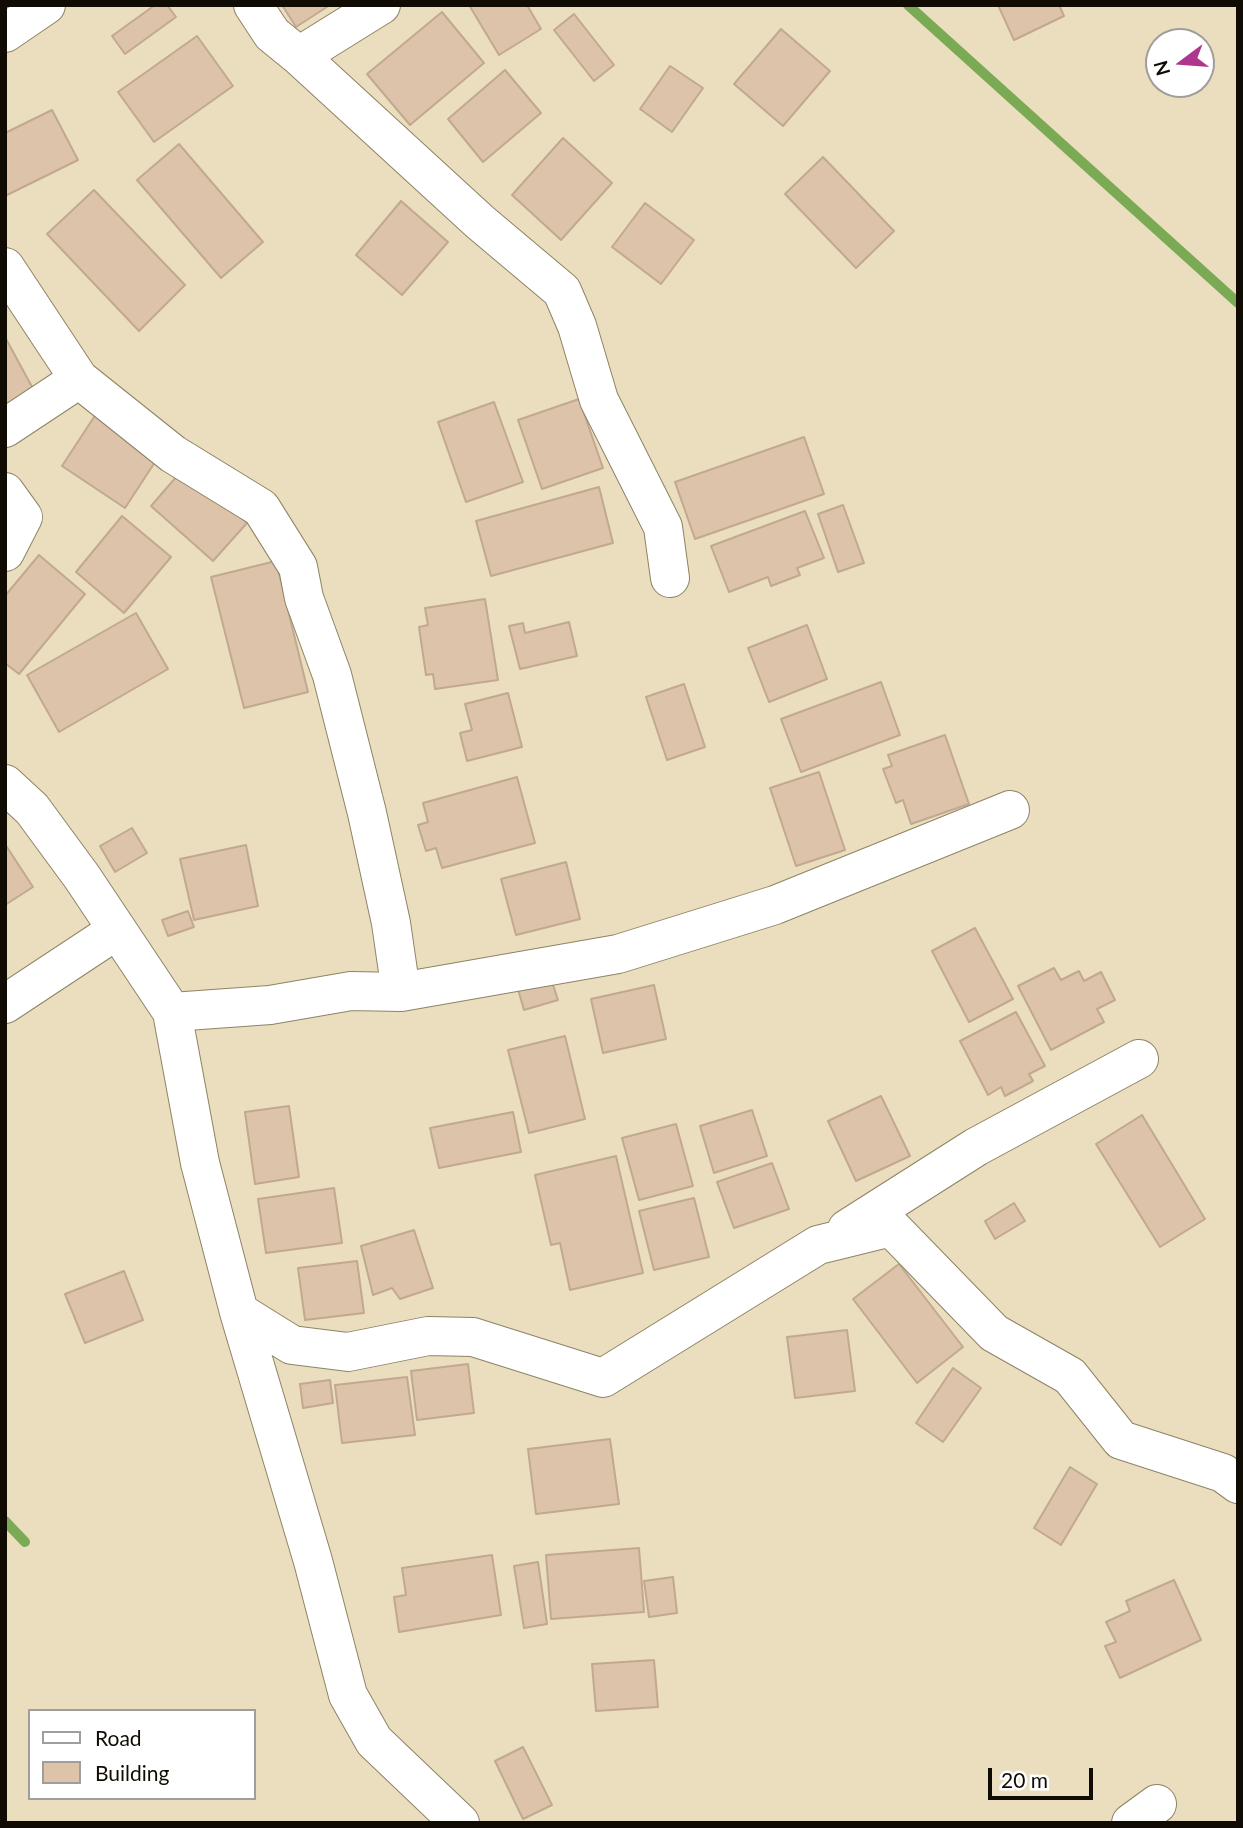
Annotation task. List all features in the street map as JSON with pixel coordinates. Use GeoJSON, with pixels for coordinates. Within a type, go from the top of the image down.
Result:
{"type":"FeatureCollection","features":[{"type":"Feature","properties":{"kind":"street"},"geometry":{"type":"LineString","coordinates":[[5,33],[46,5]]}},
{"type":"Feature","properties":{"kind":"street"},"geometry":{"type":"LineString","coordinates":[[253,5],[272,34],[299,55],[480,222],[562,291],[577,326],[599,400],[663,527],[670,578]]}},
{"type":"Feature","properties":{"kind":"street"},"geometry":{"type":"LineString","coordinates":[[299,55],[381,5]]}},
{"type":"Feature","properties":{"kind":"street"},"geometry":{"type":"LineString","coordinates":[[5,267],[79,379],[173,454],[261,508],[298,567],[304,598],[332,675],[367,813],[391,923],[401,992]]}},
{"type":"Feature","properties":{"kind":"street"},"geometry":{"type":"LineString","coordinates":[[5,428],[79,379]]}},
{"type":"Feature","properties":{"kind":"street"},"geometry":{"type":"LineString","coordinates":[[5,492],[23,517],[5,552]]}},
{"type":"Feature","properties":{"kind":"street"},"geometry":{"type":"LineString","coordinates":[[5,784],[32,809],[172,1012],[201,1163],[239,1312],[313,1561],[348,1695],[374,1741],[460,1823]]}},
{"type":"Feature","properties":{"kind":"street"},"geometry":{"type":"LineString","coordinates":[[172,1012],[270,1005],[351,991],[401,992],[618,954],[775,905],[1010,810]]}},
{"type":"Feature","properties":{"kind":"street"},"geometry":{"type":"LineString","coordinates":[[5,1004],[117,930]]}},
{"type":"Feature","properties":{"kind":"street"},"geometry":{"type":"LineString","coordinates":[[239,1312],[292,1345],[348,1352],[428,1336],[473,1337],[603,1378],[976,1147],[1139,1059]]}},
{"type":"Feature","properties":{"kind":"street"},"geometry":{"type":"LineString","coordinates":[[818,1245],[891,1227],[994,1333],[1070,1376],[1121,1440],[1233,1475]]}},
{"type":"Feature","properties":{"kind":"street"},"geometry":{"type":"LineString","coordinates":[[260,1387],[292,1345]]}},
{"type":"Feature","properties":{"kind":"building"},"geometry":{"type":"Polygon","coordinates":[[[155,5],[167,5],[176,17],[125,54],[112,36],[155,5]]]}},
{"type":"Feature","properties":{"kind":"building"},"geometry":{"type":"Polygon","coordinates":[[[282,5],[330,5],[296,27],[282,5]]]}},
{"type":"Feature","properties":{"kind":"building"},"geometry":{"type":"Polygon","coordinates":[[[469,5],[527,5],[541,29],[499,55],[469,5]]]}},
{"type":"Feature","properties":{"kind":"building"},"geometry":{"type":"Polygon","coordinates":[[[998,5],[1059,5],[1064,16],[1014,40],[998,5]]]}},
{"type":"Feature","properties":{"kind":"building"},"geometry":{"type":"Polygon","coordinates":[[[442,12],[484,63],[410,125],[367,74],[442,12]]]}},
{"type":"Feature","properties":{"kind":"building"},"geometry":{"type":"Polygon","coordinates":[[[574,14],[614,65],[594,81],[554,30],[574,14]]]}},
{"type":"Feature","properties":{"kind":"building"},"geometry":{"type":"Polygon","coordinates":[[[781,29],[830,71],[783,126],[734,84],[781,29]]]}},
{"type":"Feature","properties":{"kind":"building"},"geometry":{"type":"Polygon","coordinates":[[[197,36],[233,86],[154,142],[118,92],[197,36]]]}},
{"type":"Feature","properties":{"kind":"building"},"geometry":{"type":"Polygon","coordinates":[[[670,66],[703,88],[672,132],[640,109],[670,66]]]}},
{"type":"Feature","properties":{"kind":"building"},"geometry":{"type":"Polygon","coordinates":[[[505,70],[541,113],[483,162],[448,119],[505,70]]]}},
{"type":"Feature","properties":{"kind":"building"},"geometry":{"type":"Polygon","coordinates":[[[52,110],[78,160],[5,196],[5,133],[52,110]]]}},
{"type":"Feature","properties":{"kind":"building"},"geometry":{"type":"Polygon","coordinates":[[[563,138],[612,183],[561,240],[512,195],[563,138]]]}},
{"type":"Feature","properties":{"kind":"building"},"geometry":{"type":"Polygon","coordinates":[[[179,144],[263,242],[221,278],[137,180],[179,144]]]}},
{"type":"Feature","properties":{"kind":"building"},"geometry":{"type":"Polygon","coordinates":[[[823,157],[894,231],[856,268],[785,194],[823,157]]]}},
{"type":"Feature","properties":{"kind":"building"},"geometry":{"type":"Polygon","coordinates":[[[94,190],[185,285],[139,331],[47,234],[94,190]]]}},
{"type":"Feature","properties":{"kind":"building"},"geometry":{"type":"Polygon","coordinates":[[[401,201],[448,242],[402,295],[356,255],[401,201]]]}},
{"type":"Feature","properties":{"kind":"building"},"geometry":{"type":"Polygon","coordinates":[[[645,203],[694,240],[661,284],[612,247],[645,203]]]}},
{"type":"Feature","properties":{"kind":"building"},"geometry":{"type":"Polygon","coordinates":[[[5,337],[37,396],[5,412],[5,337]]]}},
{"type":"Feature","properties":{"kind":"building"},"geometry":{"type":"Polygon","coordinates":[[[579,399],[603,468],[542,489],[518,420],[579,399]]]}},
{"type":"Feature","properties":{"kind":"building"},"geometry":{"type":"Polygon","coordinates":[[[494,402],[523,482],[466,502],[438,422],[494,402]]]}},
{"type":"Feature","properties":{"kind":"building"},"geometry":{"type":"Polygon","coordinates":[[[96,414],[159,456],[125,508],[62,466],[96,414]]]}},
{"type":"Feature","properties":{"kind":"building"},"geometry":{"type":"Polygon","coordinates":[[[804,437],[824,494],[695,539],[675,482],[804,437]]]}},
{"type":"Feature","properties":{"kind":"building"},"geometry":{"type":"Polygon","coordinates":[[[184,468],[247,523],[213,561],[151,506],[184,468]]]}},
{"type":"Feature","properties":{"kind":"building"},"geometry":{"type":"Polygon","coordinates":[[[599,487],[613,543],[491,576],[476,521],[599,487]]]}},
{"type":"Feature","properties":{"kind":"building"},"geometry":{"type":"Polygon","coordinates":[[[843,505],[864,563],[838,572],[818,514],[843,505]]]}},
{"type":"Feature","properties":{"kind":"building"},"geometry":{"type":"Polygon","coordinates":[[[805,511],[824,558],[797,568],[800,575],[771,586],[768,577],[729,592],[711,546],[805,511]]]}},
{"type":"Feature","properties":{"kind":"building"},"geometry":{"type":"Polygon","coordinates":[[[122,516],[171,557],[124,613],[76,572],[122,516]]]}},
{"type":"Feature","properties":{"kind":"building"},"geometry":{"type":"Polygon","coordinates":[[[39,555],[85,594],[19,674],[5,663],[5,596],[39,555]]]}},
{"type":"Feature","properties":{"kind":"building"},"geometry":{"type":"Polygon","coordinates":[[[276,561],[308,692],[244,708],[211,577],[276,561]]]}},
{"type":"Feature","properties":{"kind":"building"},"geometry":{"type":"Polygon","coordinates":[[[485,599],[498,680],[435,689],[433,674],[426,675],[419,627],[428,625],[425,608],[485,599]]]}},
{"type":"Feature","properties":{"kind":"building"},"geometry":{"type":"Polygon","coordinates":[[[136,613],[168,669],[59,732],[27,675],[136,613]]]}},
{"type":"Feature","properties":{"kind":"building"},"geometry":{"type":"Polygon","coordinates":[[[569,622],[577,656],[520,669],[509,626],[523,623],[525,633],[569,622]]]}},
{"type":"Feature","properties":{"kind":"building"},"geometry":{"type":"Polygon","coordinates":[[[807,625],[827,679],[769,702],[748,648],[807,625]]]}},
{"type":"Feature","properties":{"kind":"building"},"geometry":{"type":"Polygon","coordinates":[[[881,682],[900,735],[801,772],[781,719],[881,682]]]}},
{"type":"Feature","properties":{"kind":"building"},"geometry":{"type":"Polygon","coordinates":[[[684,684],[705,747],[667,760],[646,697],[684,684]]]}},
{"type":"Feature","properties":{"kind":"building"},"geometry":{"type":"Polygon","coordinates":[[[508,693],[522,747],[467,761],[460,733],[472,730],[465,704],[508,693]]]}},
{"type":"Feature","properties":{"kind":"building"},"geometry":{"type":"Polygon","coordinates":[[[945,735],[969,804],[911,824],[903,800],[896,803],[883,769],[892,766],[888,755],[945,735]]]}},
{"type":"Feature","properties":{"kind":"building"},"geometry":{"type":"Polygon","coordinates":[[[819,772],[845,850],[796,866],[770,788],[819,772]]]}},
{"type":"Feature","properties":{"kind":"building"},"geometry":{"type":"Polygon","coordinates":[[[517,777],[535,843],[442,868],[436,848],[426,851],[418,825],[428,822],[423,803],[517,777]]]}},
{"type":"Feature","properties":{"kind":"building"},"geometry":{"type":"Polygon","coordinates":[[[132,828],[147,853],[115,872],[100,846],[132,828]]]}},
{"type":"Feature","properties":{"kind":"building"},"geometry":{"type":"Polygon","coordinates":[[[5,844],[33,887],[5,905],[5,844]]]}},
{"type":"Feature","properties":{"kind":"building"},"geometry":{"type":"Polygon","coordinates":[[[246,845],[258,906],[194,920],[180,859],[246,845]]]}},
{"type":"Feature","properties":{"kind":"building"},"geometry":{"type":"Polygon","coordinates":[[[566,862],[580,919],[516,935],[501,879],[566,862]]]}},
{"type":"Feature","properties":{"kind":"building"},"geometry":{"type":"Polygon","coordinates":[[[188,911],[194,927],[168,936],[162,920],[188,911]]]}},
{"type":"Feature","properties":{"kind":"building"},"geometry":{"type":"Polygon","coordinates":[[[975,928],[1013,999],[969,1022],[932,951],[975,928]]]}},
{"type":"Feature","properties":{"kind":"building"},"geometry":{"type":"Polygon","coordinates":[[[1054,968],[1061,980],[1079,971],[1084,981],[1101,972],[1115,1000],[1097,1009],[1104,1022],[1051,1050],[1018,986],[1054,968]]]}},
{"type":"Feature","properties":{"kind":"building"},"geometry":{"type":"Polygon","coordinates":[[[550,976],[558,1000],[524,1010],[517,986],[550,976]]]}},
{"type":"Feature","properties":{"kind":"building"},"geometry":{"type":"Polygon","coordinates":[[[654,985],[666,1039],[603,1053],[591,999],[654,985]]]}},
{"type":"Feature","properties":{"kind":"building"},"geometry":{"type":"Polygon","coordinates":[[[1016,1012],[1045,1066],[1029,1074],[1033,1081],[1005,1096],[1001,1087],[988,1095],[960,1041],[1016,1012]]]}},
{"type":"Feature","properties":{"kind":"building"},"geometry":{"type":"Polygon","coordinates":[[[565,1036],[585,1119],[529,1133],[508,1050],[565,1036]]]}},
{"type":"Feature","properties":{"kind":"building"},"geometry":{"type":"Polygon","coordinates":[[[881,1096],[910,1156],[856,1181],[828,1121],[881,1096]]]}},
{"type":"Feature","properties":{"kind":"building"},"geometry":{"type":"Polygon","coordinates":[[[289,1106],[299,1177],[255,1184],[245,1112],[289,1106]]]}},
{"type":"Feature","properties":{"kind":"building"},"geometry":{"type":"Polygon","coordinates":[[[752,1110],[767,1156],[714,1173],[700,1126],[752,1110]]]}},
{"type":"Feature","properties":{"kind":"building"},"geometry":{"type":"Polygon","coordinates":[[[513,1112],[521,1152],[439,1168],[430,1128],[513,1112]]]}},
{"type":"Feature","properties":{"kind":"building"},"geometry":{"type":"Polygon","coordinates":[[[1142,1115],[1205,1219],[1160,1247],[1096,1144],[1142,1115]]]}},
{"type":"Feature","properties":{"kind":"building"},"geometry":{"type":"Polygon","coordinates":[[[676,1124],[693,1186],[639,1200],[622,1138],[676,1124]]]}},
{"type":"Feature","properties":{"kind":"building"},"geometry":{"type":"Polygon","coordinates":[[[616,1156],[643,1273],[570,1290],[560,1243],[551,1245],[535,1175],[616,1156]]]}},
{"type":"Feature","properties":{"kind":"building"},"geometry":{"type":"Polygon","coordinates":[[[772,1163],[789,1209],[734,1228],[717,1182],[772,1163]]]}},
{"type":"Feature","properties":{"kind":"building"},"geometry":{"type":"Polygon","coordinates":[[[334,1188],[342,1243],[266,1253],[258,1199],[334,1188]]]}},
{"type":"Feature","properties":{"kind":"building"},"geometry":{"type":"Polygon","coordinates":[[[694,1198],[709,1257],[654,1270],[639,1211],[694,1198]]]}},
{"type":"Feature","properties":{"kind":"building"},"geometry":{"type":"Polygon","coordinates":[[[1014,1203],[1025,1221],[995,1239],[985,1221],[1014,1203]]]}},
{"type":"Feature","properties":{"kind":"building"},"geometry":{"type":"Polygon","coordinates":[[[414,1230],[433,1288],[400,1299],[392,1288],[373,1295],[361,1246],[414,1230]]]}},
{"type":"Feature","properties":{"kind":"building"},"geometry":{"type":"Polygon","coordinates":[[[357,1261],[364,1313],[305,1320],[298,1268],[357,1261]]]}},
{"type":"Feature","properties":{"kind":"building"},"geometry":{"type":"Polygon","coordinates":[[[899,1264],[963,1347],[917,1383],[853,1299],[899,1264]]]}},
{"type":"Feature","properties":{"kind":"building"},"geometry":{"type":"Polygon","coordinates":[[[124,1271],[143,1320],[85,1343],[65,1294],[124,1271]]]}},
{"type":"Feature","properties":{"kind":"building"},"geometry":{"type":"Polygon","coordinates":[[[847,1330],[855,1391],[795,1398],[787,1337],[847,1330]]]}},
{"type":"Feature","properties":{"kind":"building"},"geometry":{"type":"Polygon","coordinates":[[[468,1364],[474,1413],[417,1420],[411,1371],[468,1364]]]}},
{"type":"Feature","properties":{"kind":"building"},"geometry":{"type":"Polygon","coordinates":[[[953,1368],[981,1388],[943,1442],[916,1423],[953,1368]]]}},
{"type":"Feature","properties":{"kind":"building"},"geometry":{"type":"Polygon","coordinates":[[[407,1377],[415,1435],[342,1443],[335,1385],[407,1377]]]}},
{"type":"Feature","properties":{"kind":"building"},"geometry":{"type":"Polygon","coordinates":[[[330,1380],[333,1403],[303,1408],[300,1384],[330,1380]]]}},
{"type":"Feature","properties":{"kind":"building"},"geometry":{"type":"Polygon","coordinates":[[[610,1439],[619,1504],[536,1514],[528,1449],[610,1439]]]}},
{"type":"Feature","properties":{"kind":"building"},"geometry":{"type":"Polygon","coordinates":[[[1070,1467],[1097,1484],[1061,1545],[1034,1528],[1070,1467]]]}},
{"type":"Feature","properties":{"kind":"building"},"geometry":{"type":"Polygon","coordinates":[[[639,1548],[644,1612],[551,1619],[546,1555],[639,1548]]]}},
{"type":"Feature","properties":{"kind":"building"},"geometry":{"type":"Polygon","coordinates":[[[492,1555],[501,1615],[399,1632],[394,1597],[406,1595],[402,1568],[492,1555]]]}},
{"type":"Feature","properties":{"kind":"building"},"geometry":{"type":"Polygon","coordinates":[[[538,1562],[547,1624],[524,1628],[514,1566],[538,1562]]]}},
{"type":"Feature","properties":{"kind":"building"},"geometry":{"type":"Polygon","coordinates":[[[673,1577],[677,1613],[649,1617],[644,1581],[673,1577]]]}},
{"type":"Feature","properties":{"kind":"building"},"geometry":{"type":"Polygon","coordinates":[[[1174,1580],[1201,1640],[1120,1678],[1105,1646],[1116,1642],[1106,1622],[1130,1611],[1126,1601],[1174,1580]]]}},
{"type":"Feature","properties":{"kind":"building"},"geometry":{"type":"Polygon","coordinates":[[[654,1660],[658,1707],[596,1711],[592,1664],[654,1660]]]}},
{"type":"Feature","properties":{"kind":"building"},"geometry":{"type":"Polygon","coordinates":[[[523,1747],[552,1805],[523,1819],[495,1761],[523,1747]]]}},
{"type":"Feature","properties":{"kind":"waterway"},"geometry":{"type":"LineString","coordinates":[[908,5],[1238,303]]}},
{"type":"Feature","properties":{"kind":"waterway"},"geometry":{"type":"LineString","coordinates":[[5,1521],[25,1542]]}}]}
